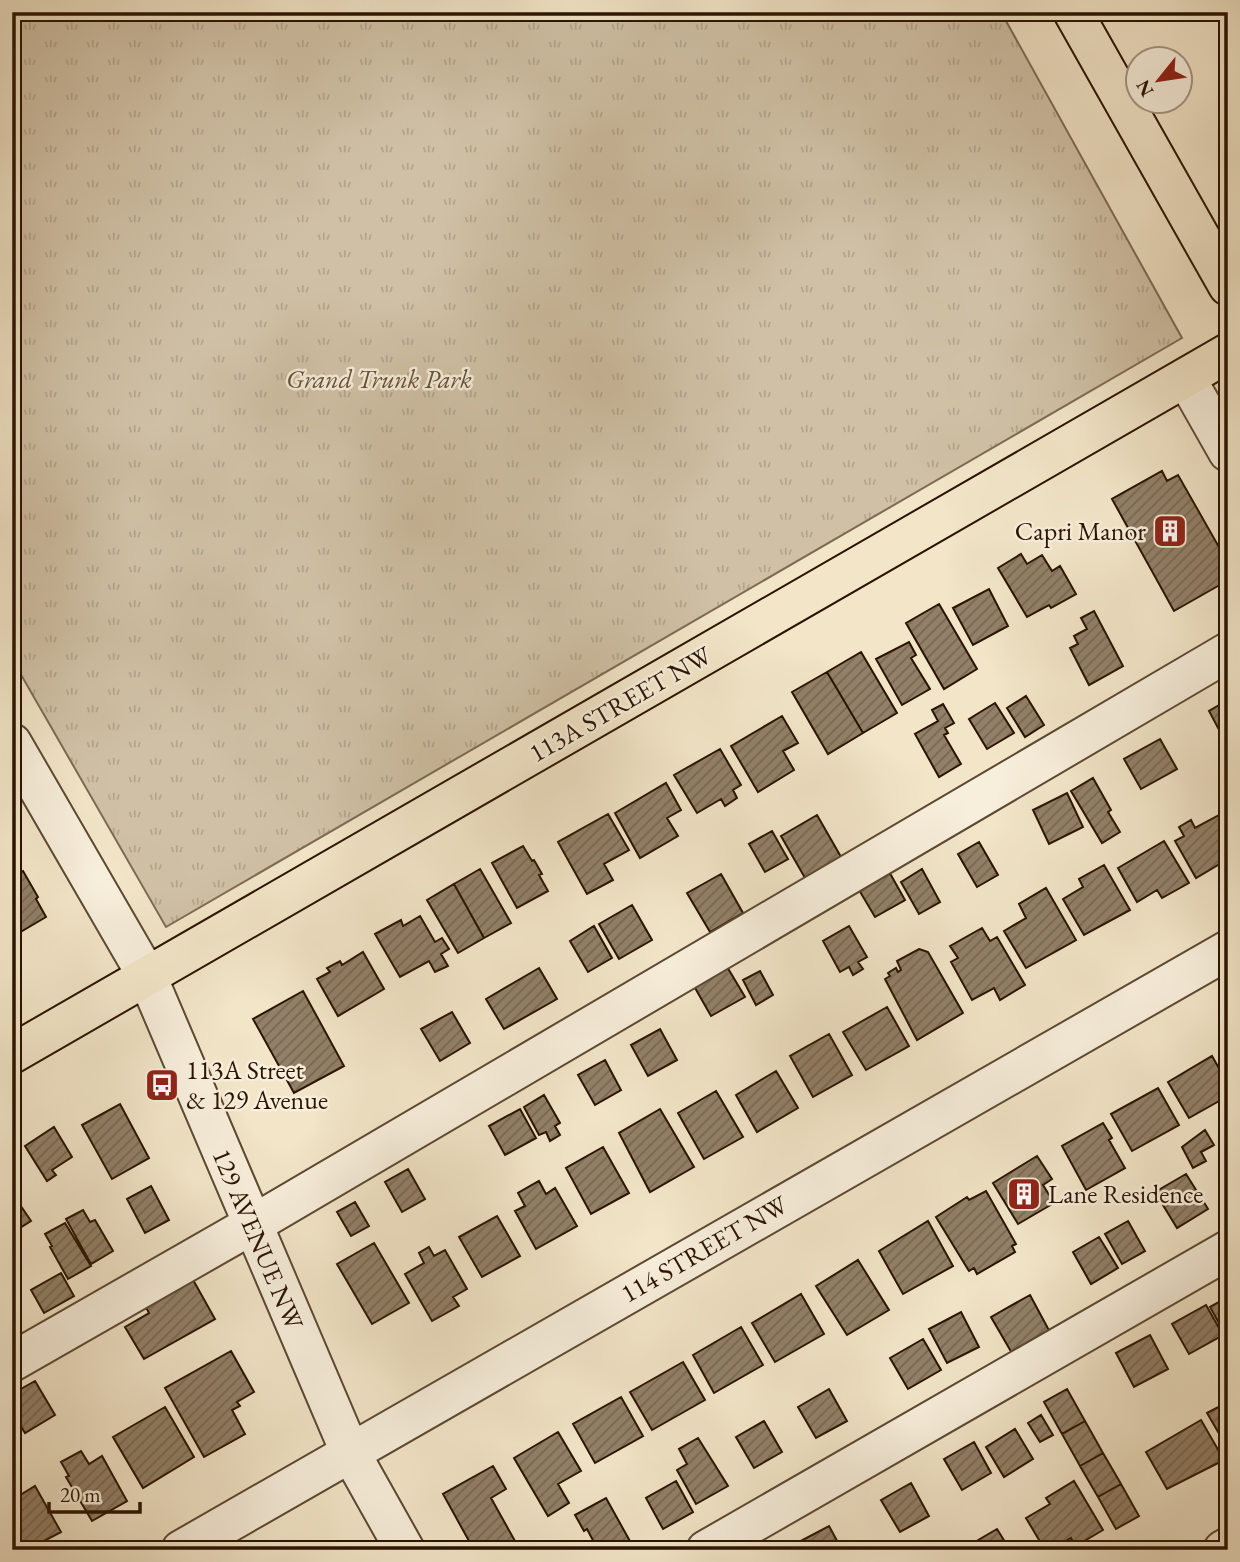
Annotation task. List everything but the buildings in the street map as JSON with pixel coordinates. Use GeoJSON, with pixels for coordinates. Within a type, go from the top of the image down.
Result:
{"type":"FeatureCollection","features":[{"type":"Feature","properties":{"kind":"main road"},"geometry":{"type":"LineString","coordinates":[[1073,12],[1228,286]]}},
{"type":"Feature","properties":{"kind":"main road","name":"113A STREET NW"},"geometry":{"type":"LineString","coordinates":[[12,1054],[1228,353]]}},
{"type":"Feature","properties":{"kind":"street"},"geometry":{"type":"LineString","coordinates":[[1186,379],[1228,452]]}},
{"type":"Feature","properties":{"kind":"street"},"geometry":{"type":"LineString","coordinates":[[12,1362],[251,1225],[1228,652]]}},
{"type":"Feature","properties":{"kind":"street","name":"129 AVENUE NW"},"geometry":{"type":"LineString","coordinates":[[12,743],[23,786],[147,976],[350,1452],[405,1550]]}},
{"type":"Feature","properties":{"kind":"street","name":"114 STREET NW"},"geometry":{"type":"LineString","coordinates":[[181,1550],[1228,950]]}},
{"type":"Feature","properties":{"kind":"street"},"geometry":{"type":"LineString","coordinates":[[706,1550],[1228,1250]]}},
{"type":"Feature","properties":{"kind":"street"},"geometry":{"type":"LineString","coordinates":[[1223,1550],[1228,1547]]}},
{"type":"Feature","properties":{"kind":"green space","name":"Grand Trunk Park"},"geometry":{"type":"Polygon","coordinates":[[[12,12],[1001,12],[1182,338],[166,927],[12,659],[12,12]]]}},
{"type":"Feature","properties":{"kind":"place","name":"Capri Manor"},"geometry":{"type":"Point","coordinates":[1170,531]}},
{"type":"Feature","properties":{"kind":"place","name":"113A Street & 129 Avenue"},"geometry":{"type":"Point","coordinates":[162,1085]}},
{"type":"Feature","properties":{"kind":"place","name":"Lane Residence"},"geometry":{"type":"Point","coordinates":[1024,1194]}}]}
